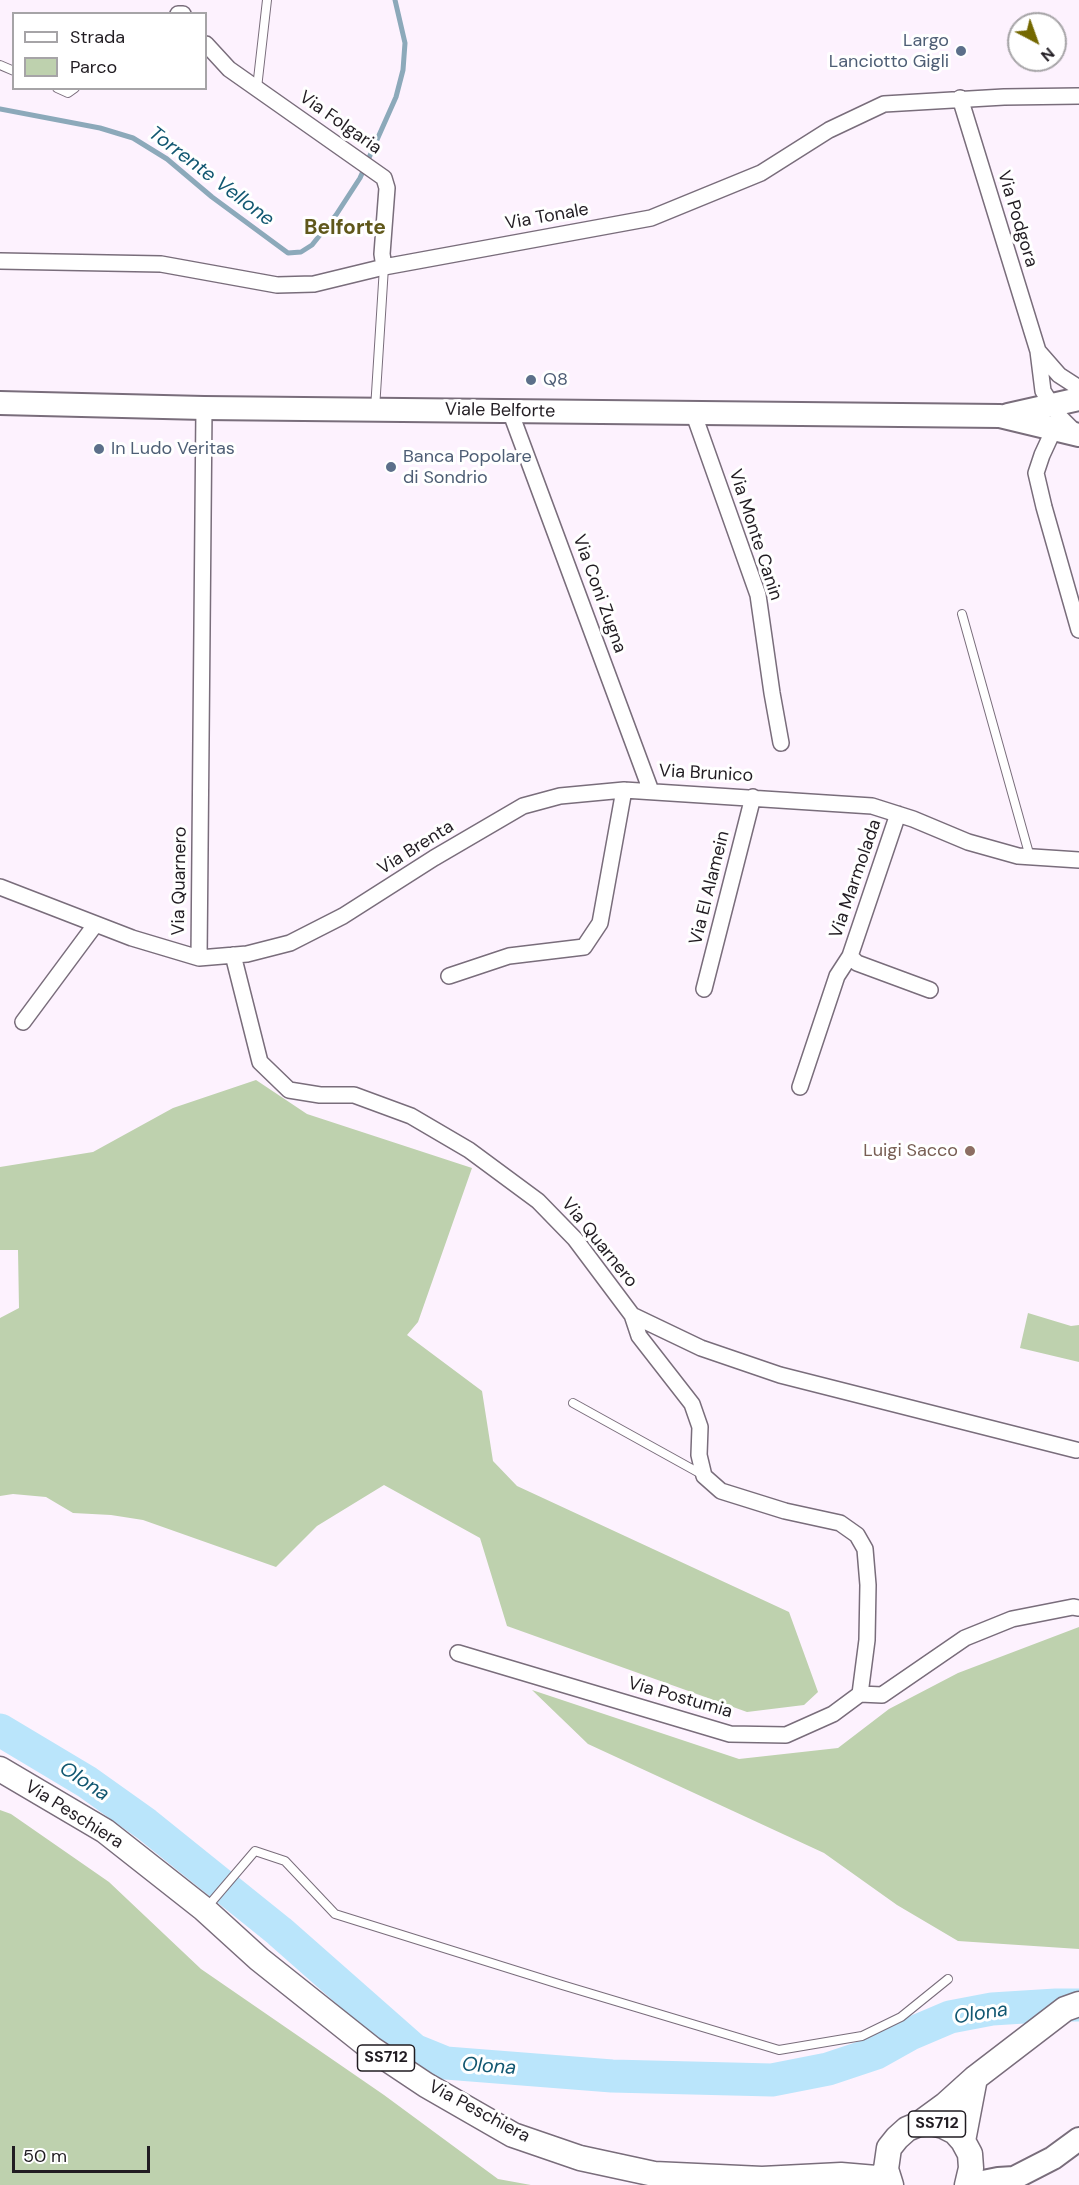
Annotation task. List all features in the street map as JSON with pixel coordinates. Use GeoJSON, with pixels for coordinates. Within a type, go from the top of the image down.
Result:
{"type":"FeatureCollection","features":[{"type":"Feature","properties":{"kind":"main road","name":"Viale Belforte"},"geometry":{"type":"LineString","coordinates":[[0,403],[204,408],[1000,416],[1079,399]]}},
{"type":"Feature","properties":{"kind":"main road"},"geometry":{"type":"LineString","coordinates":[[1078,431],[1076,412],[1079,408]]}},
{"type":"Feature","properties":{"kind":"main road","name":"Viale Belforte"},"geometry":{"type":"LineString","coordinates":[[1000,416],[1054,429],[1078,431]]}},
{"type":"Feature","properties":{"kind":"main road","name":"Via Peschiera"},"geometry":{"type":"LineString","coordinates":[[0,1769],[105,1830],[209,1905],[259,1959],[372,2049],[426,2085],[513,2135],[580,2158],[654,2174],[762,2179],[841,2175],[889,2182],[886,2169],[890,2148]]}},
{"type":"Feature","properties":{"kind":"main road","name":"SS712"},"geometry":{"type":"LineString","coordinates":[[963,2141],[975,2078],[1065,2009],[1079,2004]]}},
{"type":"Feature","properties":{"kind":"main road","name":"Via Peschiera"},"geometry":{"type":"LineString","coordinates":[[841,2175],[890,2148],[902,2133],[919,2124],[952,2100],[975,2078]]}},
{"type":"Feature","properties":{"kind":"main road","name":"SS712"},"geometry":{"type":"LineString","coordinates":[[919,2124],[931,2123],[955,2132],[970,2154],[969,2180]]}},
{"type":"Feature","properties":{"kind":"main road"},"geometry":{"type":"LineString","coordinates":[[969,2180],[1014,2178],[1053,2158],[1079,2139]]}},
{"type":"Feature","properties":{"kind":"street","name":"Via Folgaria"},"geometry":{"type":"LineString","coordinates":[[207,45],[229,69],[384,178],[387,189],[382,254],[384,267]]}},
{"type":"Feature","properties":{"kind":"street","name":"Via Tonale"},"geometry":{"type":"LineString","coordinates":[[0,261],[161,264],[277,285],[314,284],[384,267],[651,218],[761,172],[829,130],[884,104],[960,98],[1079,96]]}},
{"type":"Feature","properties":{"kind":"street","name":"Via Podgora"},"geometry":{"type":"LineString","coordinates":[[960,98],[1038,351],[1043,391],[1063,421],[1078,431]]}},
{"type":"Feature","properties":{"kind":"street","name":"Via Podgora"},"geometry":{"type":"LineString","coordinates":[[1038,351],[1059,375],[1079,388]]}},
{"type":"Feature","properties":{"kind":"street","name":"Via Quarnero"},"geometry":{"type":"LineString","coordinates":[[204,408],[199,958],[233,955],[260,1062],[289,1090],[320,1095],[354,1095],[411,1116],[469,1150],[538,1201],[575,1239],[632,1315],[639,1336],[692,1404],[700,1427],[699,1455],[704,1476]]}},
{"type":"Feature","properties":{"kind":"street","name":"Via Coni Zugna"},"geometry":{"type":"LineString","coordinates":[[510,411],[651,791]]}},
{"type":"Feature","properties":{"kind":"street","name":"Via Monte Canin"},"geometry":{"type":"LineString","coordinates":[[693,412],[758,595],[781,743]]}},
{"type":"Feature","properties":{"kind":"street"},"geometry":{"type":"LineString","coordinates":[[1054,429],[1036,473],[1079,630]]}},
{"type":"Feature","properties":{"kind":"street"},"geometry":{"type":"LineString","coordinates":[[449,976],[509,956],[584,947],[600,923],[624,790]]}},
{"type":"Feature","properties":{"kind":"street","name":"Via Brunico"},"geometry":{"type":"LineString","coordinates":[[624,790],[872,806],[968,842],[1018,856],[1079,860]]}},
{"type":"Feature","properties":{"kind":"street","name":"Via Brenta"},"geometry":{"type":"LineString","coordinates":[[233,955],[247,954],[290,943],[343,916],[434,858],[523,806],[560,796],[624,790]]}},
{"type":"Feature","properties":{"kind":"street","name":"Via El Alamein"},"geometry":{"type":"LineString","coordinates":[[704,989],[753,797]]}},
{"type":"Feature","properties":{"kind":"street","name":"Via Marmolada"},"geometry":{"type":"LineString","coordinates":[[800,1087],[837,976],[850,956],[898,814]]}},
{"type":"Feature","properties":{"kind":"street"},"geometry":{"type":"LineString","coordinates":[[0,887],[95,925],[199,958]]}},
{"type":"Feature","properties":{"kind":"street"},"geometry":{"type":"LineString","coordinates":[[23,1022],[95,925]]}},
{"type":"Feature","properties":{"kind":"street","name":"Via Marmolada"},"geometry":{"type":"LineString","coordinates":[[850,956],[857,963],[930,990]]}},
{"type":"Feature","properties":{"kind":"street","name":"Via Quarnero"},"geometry":{"type":"LineString","coordinates":[[632,1315],[701,1348],[780,1375],[1076,1450]]}},
{"type":"Feature","properties":{"kind":"street"},"geometry":{"type":"LineString","coordinates":[[704,1476],[721,1491],[785,1511],[840,1523],[857,1535],[865,1549],[868,1585],[867,1640],[860,1694]]}},
{"type":"Feature","properties":{"kind":"street","name":"Via Postumia"},"geometry":{"type":"LineString","coordinates":[[458,1653],[730,1734],[786,1735],[833,1714],[860,1694],[882,1695],[965,1638],[1012,1619],[1073,1607],[1079,1608]]}},
{"type":"Feature","properties":{"kind":"lane"},"geometry":{"type":"LineString","coordinates":[[257,88],[267,0]]}},
{"type":"Feature","properties":{"kind":"lane","name":"Via Folgaria"},"geometry":{"type":"LineString","coordinates":[[375,410],[384,267]]}},
{"type":"Feature","properties":{"kind":"lane"},"geometry":{"type":"LineString","coordinates":[[962,614],[1030,857]]}},
{"type":"Feature","properties":{"kind":"lane"},"geometry":{"type":"LineString","coordinates":[[573,1403],[704,1476]]}},
{"type":"Feature","properties":{"kind":"lane"},"geometry":{"type":"LineString","coordinates":[[209,1905],[255,1851],[285,1861],[335,1914],[779,2050],[862,2036],[901,2017],[948,1979]]}},
{"type":"Feature","properties":{"kind":"green space"},"geometry":{"type":"Polygon","coordinates":[[[256,1080],[307,1114],[472,1168],[418,1322],[407,1335],[482,1391],[493,1461],[517,1486],[789,1612],[818,1692],[804,1705],[747,1712],[507,1626],[480,1538],[384,1485],[317,1526],[276,1567],[143,1520],[73,1513],[46,1497],[13,1494],[0,1496],[0,1318],[19,1308],[18,1250],[0,1250],[0,1167],[93,1152],[173,1108],[256,1080]]]}},
{"type":"Feature","properties":{"kind":"green space"},"geometry":{"type":"Polygon","coordinates":[[[1028,1313],[1071,1326],[1079,1325],[1079,1362],[1020,1348],[1028,1313]]]}},
{"type":"Feature","properties":{"kind":"green space"},"geometry":{"type":"Polygon","coordinates":[[[1079,1627],[1079,1949],[958,1941],[897,1905],[824,1853],[588,1744],[532,1690],[739,1759],[838,1748],[889,1709],[958,1673],[1079,1627]]]}},
{"type":"Feature","properties":{"kind":"green space"},"geometry":{"type":"Polygon","coordinates":[[[0,1810],[11,1814],[109,1882],[201,1969],[384,2095],[498,2179],[531,2185],[0,2185],[0,1810]]]}},
{"type":"Feature","properties":{"kind":"waterway","name":"Torrente Vellone"},"geometry":{"type":"LineString","coordinates":[[0,109],[100,128],[133,138],[167,159],[212,197],[288,253],[301,252],[312,245],[336,215],[360,178],[396,97],[403,70],[405,43],[395,0]]}},
{"type":"Feature","properties":{"kind":"waterway","name":"Olona"},"geometry":{"type":"LineString","coordinates":[[0,1730],[87,1782],[146,1824],[279,1931],[414,2050],[446,2063],[612,2076],[772,2080],[828,2069],[876,2053],[910,2034],[950,2017],[992,2009],[1079,2005]]}},
{"type":"Feature","properties":{"kind":"place","name":"Largo Lanciotto Gigli"},"geometry":{"type":"Point","coordinates":[961,51]}},
{"type":"Feature","properties":{"kind":"place","name":"Q8"},"geometry":{"type":"Point","coordinates":[531,380]}},
{"type":"Feature","properties":{"kind":"place","name":"In Ludo Veritas"},"geometry":{"type":"Point","coordinates":[99,449]}},
{"type":"Feature","properties":{"kind":"place","name":"Banca Popolare di Sondrio"},"geometry":{"type":"Point","coordinates":[391,467]}},
{"type":"Feature","properties":{"kind":"place","name":"Luigi Sacco"},"geometry":{"type":"Point","coordinates":[970,1151]}},
{"type":"Feature","properties":{"kind":"district","name":"Belforte"},"geometry":{"type":"Point","coordinates":[345,228]}}]}
